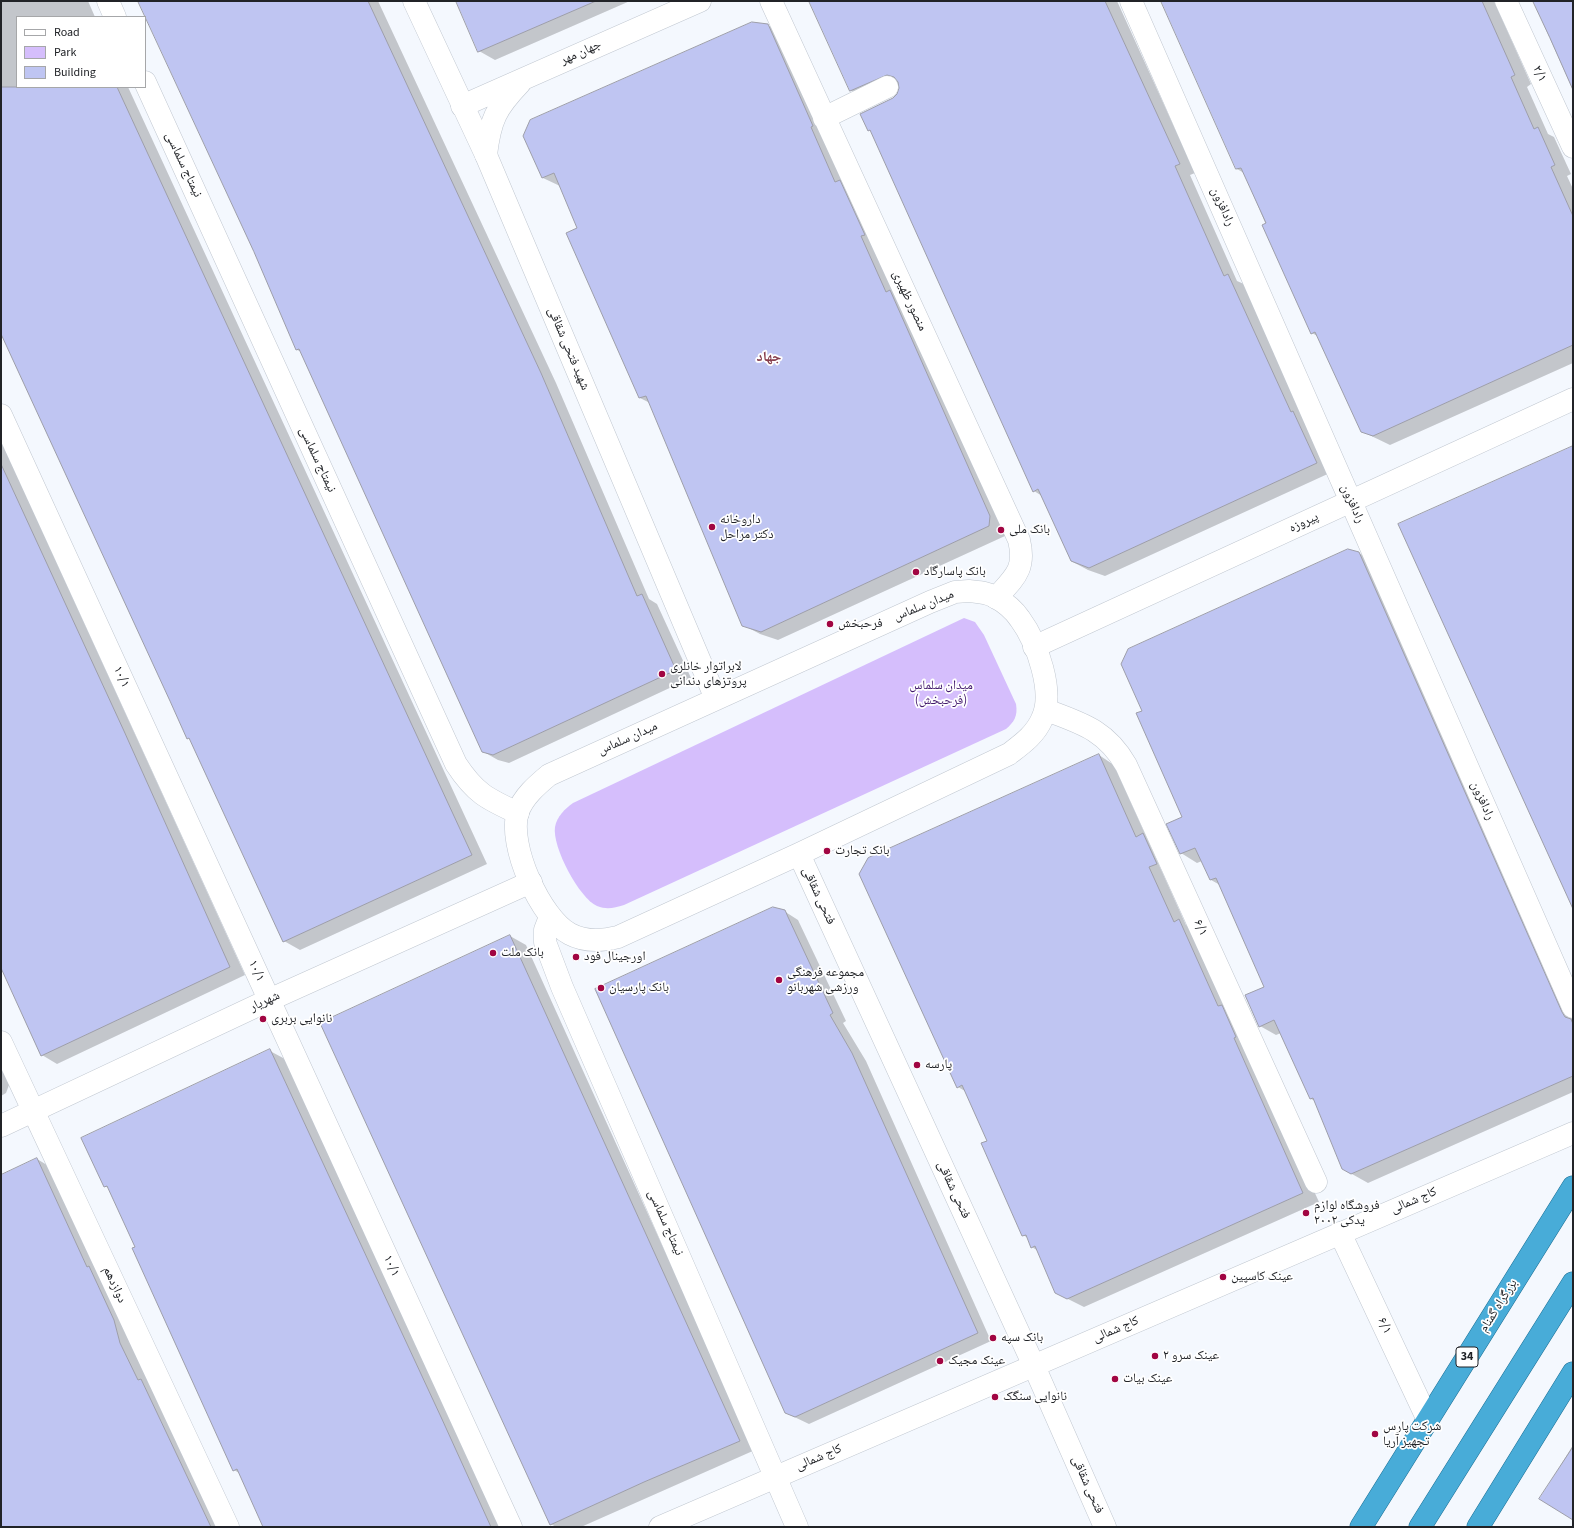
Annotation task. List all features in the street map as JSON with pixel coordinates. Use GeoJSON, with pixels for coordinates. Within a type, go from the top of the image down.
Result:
{"type":"FeatureCollection","features":[{"type":"Feature","properties":{"kind":"highway","name":"بزرگراه گمنام"},"geometry":{"type":"LineString","coordinates":[[1361,1527],[1573,1187]]}},
{"type":"Feature","properties":{"kind":"highway"},"geometry":{"type":"LineString","coordinates":[[1420,1527],[1573,1283]]}},
{"type":"Feature","properties":{"kind":"highway"},"geometry":{"type":"LineString","coordinates":[[1478,1527],[1573,1373]]}},
{"type":"Feature","properties":{"kind":"street"},"geometry":{"type":"LineString","coordinates":[[108,1],[115,16]]}},
{"type":"Feature","properties":{"kind":"street","name":"شهید فتحی شقاقی"},"geometry":{"type":"LineString","coordinates":[[414,1],[486,155],[716,699]]}},
{"type":"Feature","properties":{"kind":"street","name":"جهان مهر"},"geometry":{"type":"LineString","coordinates":[[462,106],[700,1]]}},
{"type":"Feature","properties":{"kind":"street","name":"منصور ظهیری"},"geometry":{"type":"LineString","coordinates":[[771,1],[1019,540],[1022,554],[1017,573],[996,598]]}},
{"type":"Feature","properties":{"kind":"street","name":"رادافزون"},"geometry":{"type":"LineString","coordinates":[[1131,1],[1573,1007]]}},
{"type":"Feature","properties":{"kind":"street","name":"۲/۱"},"geometry":{"type":"LineString","coordinates":[[1506,1],[1573,147]]}},
{"type":"Feature","properties":{"kind":"street"},"geometry":{"type":"LineString","coordinates":[[486,155],[489,131],[495,115],[503,101],[525,78]]}},
{"type":"Feature","properties":{"kind":"street","name":"نیمتاج سلماسی"},"geometry":{"type":"LineString","coordinates":[[146,84],[456,764],[466,778],[484,796],[518,813]]}},
{"type":"Feature","properties":{"kind":"street"},"geometry":{"type":"LineString","coordinates":[[824,118],[887,87]]}},
{"type":"Feature","properties":{"kind":"street","name":"پیروزه"},"geometry":{"type":"LineString","coordinates":[[1034,647],[1573,400]]}},
{"type":"Feature","properties":{"kind":"street","name":"۱۰/۱"},"geometry":{"type":"LineString","coordinates":[[1,415],[511,1527]]}},
{"type":"Feature","properties":{"kind":"street","name":"میدان سلماس"},"geometry":{"type":"LineString","coordinates":[[955,592],[984,592],[996,598],[1020,618],[1034,647],[1045,682],[1047,698],[1046,710],[1034,733],[1008,754],[799,854],[618,937],[606,940],[589,940],[571,935],[562,929],[550,917],[522,864],[517,841],[518,813],[522,803],[528,795],[549,775],[716,699],[955,592]]}},
{"type":"Feature","properties":{"kind":"street","name":"۶/۱"},"geometry":{"type":"LineString","coordinates":[[1046,710],[1091,728],[1106,738],[1117,749],[1126,765],[1316,1182]]}},
{"type":"Feature","properties":{"kind":"street","name":"فتحی شقاقی"},"geometry":{"type":"LineString","coordinates":[[799,854],[1034,1366],[1105,1527]]}},
{"type":"Feature","properties":{"kind":"street","name":"شهریار"},"geometry":{"type":"LineString","coordinates":[[1,1126],[269,1000],[531,882]]}},
{"type":"Feature","properties":{"kind":"street","name":"نیمتاج سلماسی"},"geometry":{"type":"LineString","coordinates":[[550,917],[545,930],[545,942],[562,987],[797,1527]]}},
{"type":"Feature","properties":{"kind":"street","name":"دوازدهم"},"geometry":{"type":"LineString","coordinates":[[1,1042],[228,1527]]}},
{"type":"Feature","properties":{"kind":"street","name":"کاج شمالی"},"geometry":{"type":"LineString","coordinates":[[660,1527],[1573,1133]]}},
{"type":"Feature","properties":{"kind":"street","name":"۶/۱"},"geometry":{"type":"LineString","coordinates":[[1340,1233],[1428,1420]]}},
{"type":"Feature","properties":{"kind":"green space","name":"میدان سلماس (فرحبخش)"},"geometry":{"type":"Polygon","coordinates":[[[964,618],[975,622],[984,635],[1016,704],[1015,718],[1006,729],[624,905],[610,908],[597,906],[582,893],[562,859],[555,836],[555,827],[559,816],[573,803],[964,618]]]}},
{"type":"Feature","properties":{"kind":"building"},"geometry":{"type":"Polygon","coordinates":[[[138,1],[368,1],[541,373],[637,596],[642,594],[676,670],[493,755],[482,752],[299,349],[296,350],[254,252],[138,1]]]}},
{"type":"Feature","properties":{"kind":"building"},"geometry":{"type":"Polygon","coordinates":[[[456,1],[596,1],[478,52],[456,1]]]}},
{"type":"Feature","properties":{"kind":"building"},"geometry":{"type":"Polygon","coordinates":[[[809,1],[1105,1],[1180,164],[1175,166],[1224,276],[1228,274],[1291,412],[1293,411],[1317,463],[1089,568],[1071,561],[1038,489],[1033,492],[870,130],[868,131],[860,114],[893,98],[897,94],[899,88],[898,82],[894,77],[887,75],[850,91],[809,1]]]}},
{"type":"Feature","properties":{"kind":"building"},"geometry":{"type":"Polygon","coordinates":[[[1161,1],[1482,1],[1515,75],[1511,77],[1534,129],[1538,127],[1555,165],[1551,167],[1573,216],[1573,345],[1373,436],[1361,432],[1315,332],[1311,334],[1262,225],[1266,223],[1241,168],[1236,169],[1161,1]]]}},
{"type":"Feature","properties":{"kind":"building"},"geometry":{"type":"Polygon","coordinates":[[[1533,1],[1573,1],[1573,90],[1550,38],[1533,1]]]}},
{"type":"Feature","properties":{"kind":"building"},"geometry":{"type":"Polygon","coordinates":[[[752,22],[768,24],[813,126],[811,127],[835,182],[840,180],[865,235],[861,236],[886,292],[890,290],[990,516],[989,526],[761,632],[742,626],[646,396],[639,398],[566,233],[577,228],[554,173],[542,178],[523,136],[530,120],[752,22]]]}},
{"type":"Feature","properties":{"kind":"building"},"geometry":{"type":"Polygon","coordinates":[[[1,87],[117,88],[472,855],[283,942],[189,738],[187,739],[1,334],[1,87]]]}},
{"type":"Feature","properties":{"kind":"building"},"geometry":{"type":"Polygon","coordinates":[[[1573,446],[1573,909],[1398,524],[1573,446]]]}},
{"type":"Feature","properties":{"kind":"building"},"geometry":{"type":"Polygon","coordinates":[[[1,464],[124,731],[230,967],[41,1056],[1,968],[1,464]]]}},
{"type":"Feature","properties":{"kind":"building"},"geometry":{"type":"Polygon","coordinates":[[[1348,549],[1359,552],[1562,1012],[1565,1017],[1571,1019],[1573,1024],[1573,1076],[1351,1174],[1342,1169],[1313,1098],[1310,1099],[1274,1020],[1259,1027],[1245,995],[1264,987],[1216,878],[1210,880],[1195,848],[1180,854],[1166,824],[1182,817],[1136,713],[1142,711],[1121,664],[1128,649],[1348,549]]]}},
{"type":"Feature","properties":{"kind":"building"},"geometry":{"type":"Polygon","coordinates":[[[1099,754],[1136,837],[1143,833],[1157,864],[1149,867],[1174,922],[1179,919],[1218,1006],[1222,1005],[1236,1037],[1234,1038],[1303,1193],[1067,1299],[1055,1293],[1035,1246],[1031,1248],[1026,1235],[1022,1236],[981,1143],[987,1141],[962,1085],[957,1088],[859,874],[868,858],[1099,754]]]}},
{"type":"Feature","properties":{"kind":"building"},"geometry":{"type":"Polygon","coordinates":[[[773,907],[785,910],[833,1013],[830,1015],[852,1053],[978,1333],[795,1417],[785,1413],[595,989],[773,907]]]}},
{"type":"Feature","properties":{"kind":"building"},"geometry":{"type":"Polygon","coordinates":[[[510,935],[740,1441],[644,1482],[550,1525],[320,1023],[510,935]]]}},
{"type":"Feature","properties":{"kind":"building"},"geometry":{"type":"Polygon","coordinates":[[[270,1049],[491,1527],[263,1527],[237,1469],[233,1471],[132,1248],[135,1247],[107,1186],[104,1187],[81,1138],[270,1049]]]}},
{"type":"Feature","properties":{"kind":"building"},"geometry":{"type":"Polygon","coordinates":[[[37,1158],[87,1267],[89,1266],[114,1320],[120,1343],[138,1380],[141,1379],[211,1527],[1,1527],[1,1175],[37,1158]]]}},
{"type":"Feature","properties":{"kind":"building"},"geometry":{"type":"Polygon","coordinates":[[[1573,1447],[1573,1520],[1539,1499],[1573,1447]]]}},
{"type":"Feature","properties":{"kind":"place","name":"داروخانه دکتر مراحل"},"geometry":{"type":"Point","coordinates":[712,527]}},
{"type":"Feature","properties":{"kind":"place","name":"بانک ملی"},"geometry":{"type":"Point","coordinates":[1001,530]}},
{"type":"Feature","properties":{"kind":"place","name":"بانک پاسارگاد"},"geometry":{"type":"Point","coordinates":[916,572]}},
{"type":"Feature","properties":{"kind":"place","name":"فرحبخش"},"geometry":{"type":"Point","coordinates":[830,624]}},
{"type":"Feature","properties":{"kind":"place","name":"لابراتوار خانلری پروتزهای دندانی"},"geometry":{"type":"Point","coordinates":[662,674]}},
{"type":"Feature","properties":{"kind":"place","name":"بانک تجارت"},"geometry":{"type":"Point","coordinates":[827,851]}},
{"type":"Feature","properties":{"kind":"place","name":"بانک ملت"},"geometry":{"type":"Point","coordinates":[493,953]}},
{"type":"Feature","properties":{"kind":"place","name":"اورجینال فود"},"geometry":{"type":"Point","coordinates":[576,957]}},
{"type":"Feature","properties":{"kind":"place","name":"مجموعه فرهنگی ورزشی شهربانو"},"geometry":{"type":"Point","coordinates":[779,980]}},
{"type":"Feature","properties":{"kind":"place","name":"بانک پارسیان"},"geometry":{"type":"Point","coordinates":[601,988]}},
{"type":"Feature","properties":{"kind":"place","name":"نانوایی بربری"},"geometry":{"type":"Point","coordinates":[263,1019]}},
{"type":"Feature","properties":{"kind":"place","name":"پارسه"},"geometry":{"type":"Point","coordinates":[917,1065]}},
{"type":"Feature","properties":{"kind":"place","name":"فروشگاه لوازم یدکی ۲۰۰۲"},"geometry":{"type":"Point","coordinates":[1306,1213]}},
{"type":"Feature","properties":{"kind":"place","name":"عینک کاسپین"},"geometry":{"type":"Point","coordinates":[1223,1277]}},
{"type":"Feature","properties":{"kind":"place","name":"بانک سپه"},"geometry":{"type":"Point","coordinates":[993,1338]}},
{"type":"Feature","properties":{"kind":"place","name":"عینک سرو ۲"},"geometry":{"type":"Point","coordinates":[1155,1356]}},
{"type":"Feature","properties":{"kind":"place","name":"عینک مجیک"},"geometry":{"type":"Point","coordinates":[940,1361]}},
{"type":"Feature","properties":{"kind":"place","name":"عینک بیات"},"geometry":{"type":"Point","coordinates":[1115,1379]}},
{"type":"Feature","properties":{"kind":"place","name":"نانوایی سنگک"},"geometry":{"type":"Point","coordinates":[995,1397]}},
{"type":"Feature","properties":{"kind":"place","name":"شرکت پارس تجهیز آریا"},"geometry":{"type":"Point","coordinates":[1375,1434]}},
{"type":"Feature","properties":{"kind":"district","name":"جهاد"},"geometry":{"type":"Point","coordinates":[769,358]}}]}
